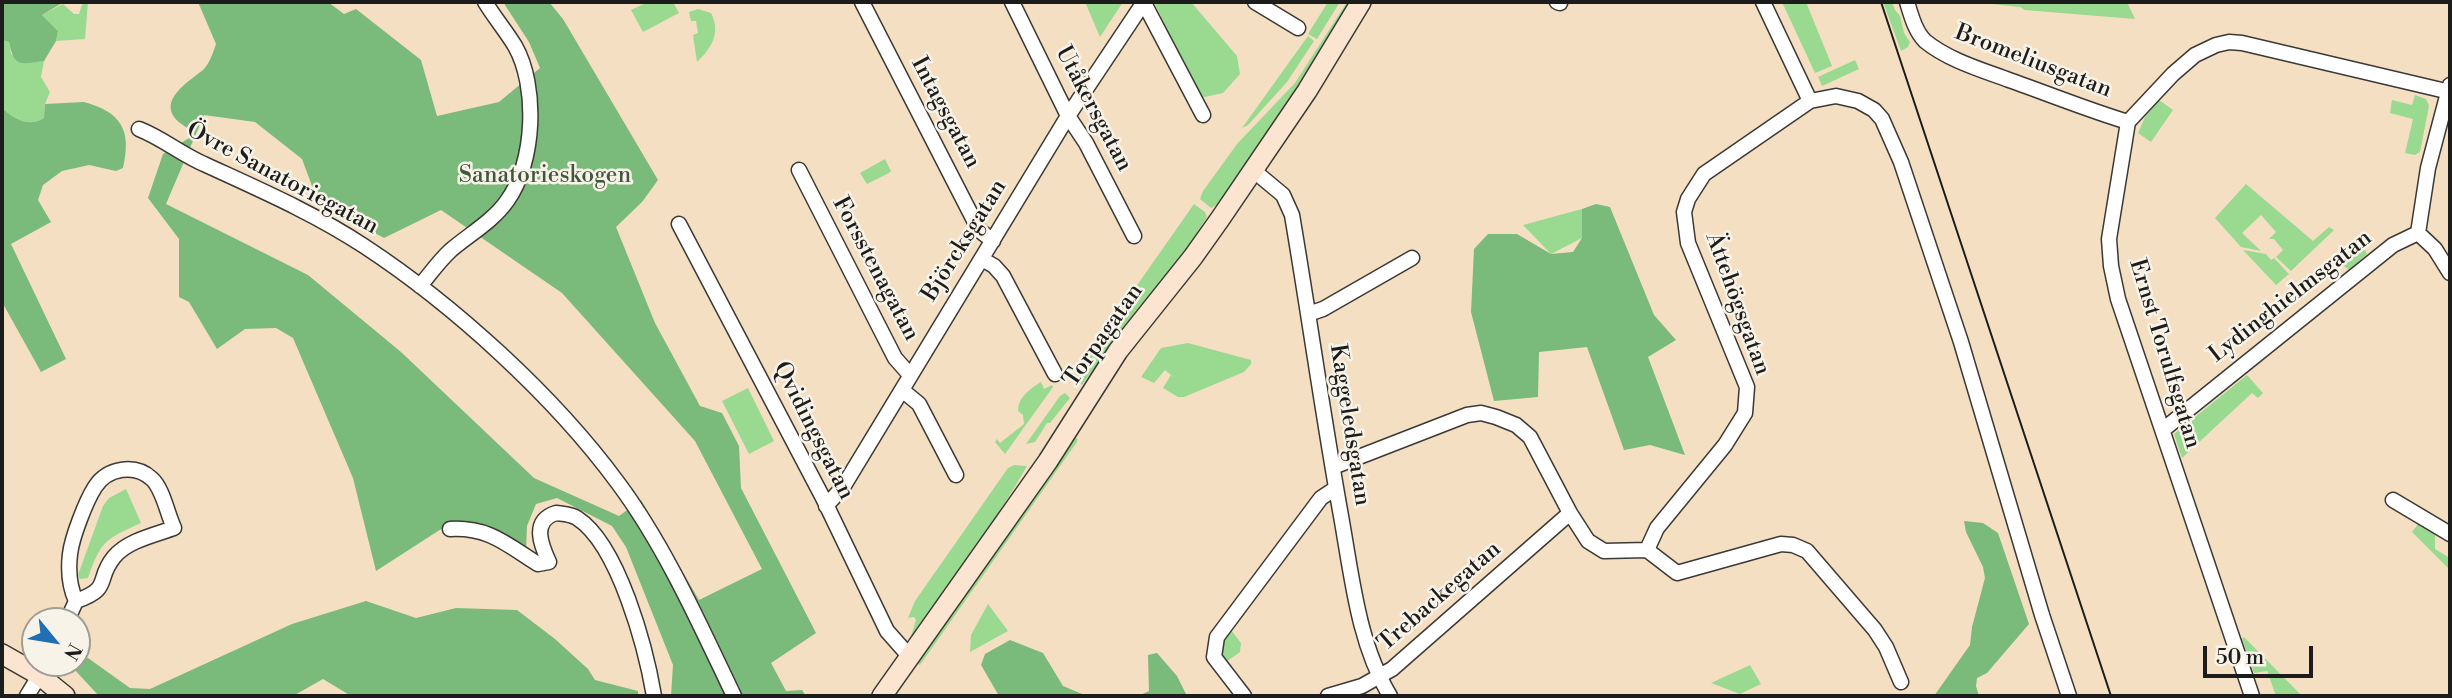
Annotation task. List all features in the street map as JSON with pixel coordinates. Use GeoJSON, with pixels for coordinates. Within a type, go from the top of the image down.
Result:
{"type":"FeatureCollection","features":[{"type":"Feature","properties":{"kind":"street"},"geometry":{"type":"LineString","coordinates":[[419,286],[449,252],[495,215],[508,200],[524,163],[530,130],[525,69],[515,46],[485,2]]}},
{"type":"Feature","properties":{"kind":"street","name":"Intagsgatan"},"geometry":{"type":"LineString","coordinates":[[862,2],[979,230],[993,241]]}},
{"type":"Feature","properties":{"kind":"street","name":"Utåkersgatan"},"geometry":{"type":"LineString","coordinates":[[1012,2],[1068,116],[1086,143],[1134,236]]}},
{"type":"Feature","properties":{"kind":"street"},"geometry":{"type":"LineString","coordinates":[[1144,2],[1203,115]]}},
{"type":"Feature","properties":{"kind":"street","name":"Björcksgatan"},"geometry":{"type":"LineString","coordinates":[[826,506],[843,487],[1068,116],[1144,2]]}},
{"type":"Feature","properties":{"kind":"street"},"geometry":{"type":"LineString","coordinates":[[1255,2],[1298,28]]}},
{"type":"Feature","properties":{"kind":"street","name":"Torpagatan"},"geometry":{"type":"LineString","coordinates":[[882,696],[1048,461],[1118,351],[1193,257],[1307,90],[1362,2]]}},
{"type":"Feature","properties":{"kind":"street"},"geometry":{"type":"LineString","coordinates":[[1763,2],[1810,101]]}},
{"type":"Feature","properties":{"kind":"street","name":"Bromeliusgatan"},"geometry":{"type":"LineString","coordinates":[[1907,2],[1918,31],[1934,48],[1975,67],[2128,122]]}},
{"type":"Feature","properties":{"kind":"street"},"geometry":{"type":"LineString","coordinates":[[2128,122],[2194,55],[2228,42],[2449,89],[2428,168],[2418,233],[2435,248],[2450,273]]}},
{"type":"Feature","properties":{"kind":"street","name":"Ättehögsgatan"},"geometry":{"type":"LineString","coordinates":[[1647,550],[1657,527],[1725,445],[1745,413],[1746,387],[1688,243],[1684,212],[1688,199],[1704,174],[1810,101],[1836,96],[1858,101],[1874,110],[1889,130],[1961,342],[2042,615],[2070,696]]}},
{"type":"Feature","properties":{"kind":"street","name":"Ernst Torulfsgatan"},"geometry":{"type":"LineString","coordinates":[[2128,122],[2109,239],[2118,299],[2252,696]]}},
{"type":"Feature","properties":{"kind":"street","name":"Övre Sanatoriegatan"},"geometry":{"type":"LineString","coordinates":[[139,129],[158,136],[202,163],[323,221],[364,246],[419,286],[517,371],[582,438],[618,483],[671,571],[734,696]]}},
{"type":"Feature","properties":{"kind":"street","name":"Kaggeledsgatan"},"geometry":{"type":"LineString","coordinates":[[1253,170],[1283,195],[1292,215],[1336,488],[1360,614],[1369,654],[1390,696]]}},
{"type":"Feature","properties":{"kind":"street","name":"Forsstenagatan"},"geometry":{"type":"LineString","coordinates":[[789,189],[801,176],[895,358],[911,375]]}},
{"type":"Feature","properties":{"kind":"street","name":"Qvidingsgatan"},"geometry":{"type":"LineString","coordinates":[[679,224],[826,506],[887,631],[910,657]]}},
{"type":"Feature","properties":{"kind":"street","name":"Lydinghielmsgatan"},"geometry":{"type":"LineString","coordinates":[[2164,429],[2393,245],[2418,233]]}},
{"type":"Feature","properties":{"kind":"street"},"geometry":{"type":"LineString","coordinates":[[1308,314],[1323,309],[1412,258]]}},
{"type":"Feature","properties":{"kind":"street"},"geometry":{"type":"LineString","coordinates":[[982,259],[994,266],[1003,276],[1055,374]]}},
{"type":"Feature","properties":{"kind":"street"},"geometry":{"type":"LineString","coordinates":[[902,390],[919,404],[956,475]]}},
{"type":"Feature","properties":{"kind":"street"},"geometry":{"type":"LineString","coordinates":[[1333,467],[1467,415],[1481,412],[1516,425],[1530,437],[1588,541],[1604,551],[1647,550],[1677,573],[1781,544],[1793,545],[1807,551],[1875,630],[1886,647],[1900,682]]}},
{"type":"Feature","properties":{"kind":"street"},"geometry":{"type":"LineString","coordinates":[[73,607],[76,601],[94,595],[102,583],[108,565],[121,551],[174,528],[159,490],[153,480],[142,472],[125,468],[100,481],[90,497],[70,554],[70,588],[76,601]]}},
{"type":"Feature","properties":{"kind":"street"},"geometry":{"type":"LineString","coordinates":[[1244,696],[1214,657],[1217,638],[1321,498],[1336,488]]}},
{"type":"Feature","properties":{"kind":"street"},"geometry":{"type":"LineString","coordinates":[[2393,500],[2450,534]]}},
{"type":"Feature","properties":{"kind":"street"},"geometry":{"type":"LineString","coordinates":[[450,529],[482,530],[538,564],[544,564],[549,562],[539,538],[544,519],[555,513],[578,518],[594,536],[626,590],[654,696]]}},
{"type":"Feature","properties":{"kind":"street","name":"Trebackegatan"},"geometry":{"type":"LineString","coordinates":[[1328,696],[1379,678],[1412,653],[1570,513]]}},
{"type":"Feature","properties":{"kind":"street"},"geometry":{"type":"LineString","coordinates":[[2,654],[21,661]]}},
{"type":"Feature","properties":{"kind":"street"},"geometry":{"type":"LineString","coordinates":[[27,696],[38,677]]}},
{"type":"Feature","properties":{"kind":"street"},"geometry":{"type":"LineString","coordinates":[[50,677],[65,696]]}},
{"type":"Feature","properties":{"kind":"green space"},"geometry":{"type":"Polygon","coordinates":[[[2,2],[64,2],[42,15],[58,31],[56,41],[44,61],[24,63],[13,56],[9,42],[2,40],[2,2]]]}},
{"type":"Feature","properties":{"kind":"green space"},"geometry":{"type":"Polygon","coordinates":[[[83,2],[88,2],[85,39],[56,41],[58,31],[42,15],[63,4],[74,14],[79,14],[83,2]]]}},
{"type":"Feature","properties":{"kind":"green space","name":"Sanatorieskogen"},"geometry":{"type":"Polygon","coordinates":[[[198,2],[328,2],[344,14],[356,9],[421,60],[437,116],[499,102],[540,68],[529,42],[503,2],[549,2],[563,19],[658,180],[642,202],[616,227],[655,323],[700,406],[722,413],[739,446],[741,488],[816,633],[771,663],[786,691],[802,690],[806,696],[671,696],[673,665],[626,547],[612,526],[557,498],[536,504],[527,526],[526,550],[486,527],[452,522],[376,571],[353,478],[293,338],[276,328],[245,329],[217,349],[189,302],[179,297],[179,239],[148,198],[163,154],[194,135],[174,117],[171,102],[180,89],[204,69],[216,44],[198,2]],[[204,115],[166,204],[308,275],[401,352],[534,478],[619,516],[641,500],[699,600],[762,569],[695,441],[562,293],[441,210],[384,238],[318,202],[302,159],[255,122],[204,115]]]}},
{"type":"Feature","properties":{"kind":"green space"},"geometry":{"type":"Polygon","coordinates":[[[648,2],[673,2],[679,13],[643,32],[631,10],[648,2]]]}},
{"type":"Feature","properties":{"kind":"green space"},"geometry":{"type":"Polygon","coordinates":[[[1085,2],[1123,2],[1100,37],[1085,2]]]}},
{"type":"Feature","properties":{"kind":"green space"},"geometry":{"type":"Polygon","coordinates":[[[1154,2],[1191,2],[1237,56],[1240,74],[1223,93],[1200,98],[1154,2]]]}},
{"type":"Feature","properties":{"kind":"green space"},"geometry":{"type":"Polygon","coordinates":[[[1328,2],[1340,2],[1317,39],[1308,34],[1328,2]]]}},
{"type":"Feature","properties":{"kind":"green space"},"geometry":{"type":"Polygon","coordinates":[[[1347,2],[1351,2],[1310,67],[1218,204],[1211,208],[1200,199],[1203,191],[1237,144],[1295,83],[1347,2]]]}},
{"type":"Feature","properties":{"kind":"green space"},"geometry":{"type":"Polygon","coordinates":[[[1782,2],[1806,2],[1832,66],[1815,73],[1782,2]]]}},
{"type":"Feature","properties":{"kind":"green space"},"geometry":{"type":"Polygon","coordinates":[[[1883,2],[1892,2],[1910,42],[1908,47],[1901,51],[1883,2]]]}},
{"type":"Feature","properties":{"kind":"green space"},"geometry":{"type":"Polygon","coordinates":[[[1972,2],[2127,2],[2135,19],[2025,10],[2020,7],[1972,2]]]}},
{"type":"Feature","properties":{"kind":"green space"},"geometry":{"type":"Polygon","coordinates":[[[698,9],[711,13],[715,33],[711,45],[697,62],[693,35],[698,33],[696,21],[691,21],[689,12],[698,9]]]}},
{"type":"Feature","properties":{"kind":"green space"},"geometry":{"type":"Polygon","coordinates":[[[1308,36],[1314,41],[1287,82],[1248,125],[1242,128],[1308,36]]]}},
{"type":"Feature","properties":{"kind":"green space"},"geometry":{"type":"Polygon","coordinates":[[[2,40],[9,42],[11,54],[24,63],[44,61],[41,77],[50,92],[45,104],[44,118],[38,121],[22,121],[2,108],[2,40]]]}},
{"type":"Feature","properties":{"kind":"green space"},"geometry":{"type":"Polygon","coordinates":[[[1855,60],[1859,69],[1822,86],[1818,77],[1855,60]]]}},
{"type":"Feature","properties":{"kind":"green space"},"geometry":{"type":"Polygon","coordinates":[[[2415,95],[2426,99],[2429,106],[2420,152],[2415,155],[2405,153],[2413,119],[2390,113],[2392,100],[2412,105],[2415,95]]]}},
{"type":"Feature","properties":{"kind":"green space"},"geometry":{"type":"Polygon","coordinates":[[[2159,100],[2173,110],[2151,142],[2138,133],[2145,117],[2159,100]]]}},
{"type":"Feature","properties":{"kind":"green space"},"geometry":{"type":"Polygon","coordinates":[[[84,102],[107,111],[121,124],[126,143],[123,168],[116,171],[89,165],[62,171],[43,185],[38,200],[51,222],[11,244],[66,359],[41,372],[2,302],[2,108],[17,119],[33,122],[44,118],[45,104],[84,102]]]}},
{"type":"Feature","properties":{"kind":"green space"},"geometry":{"type":"Polygon","coordinates":[[[885,159],[891,171],[867,184],[860,173],[885,159]]]}},
{"type":"Feature","properties":{"kind":"green space"},"geometry":{"type":"Polygon","coordinates":[[[2246,184],[2313,241],[2329,227],[2334,230],[2291,271],[2276,257],[2283,250],[2274,239],[2269,239],[2276,232],[2261,215],[2242,233],[2261,251],[2241,247],[2215,218],[2246,184]]]}},
{"type":"Feature","properties":{"kind":"green space"},"geometry":{"type":"Polygon","coordinates":[[[1194,204],[1205,212],[1207,217],[1175,267],[1137,310],[1082,385],[1072,378],[1194,204]]]}},
{"type":"Feature","properties":{"kind":"green space"},"geometry":{"type":"Polygon","coordinates":[[[1596,204],[1610,207],[1654,315],[1676,340],[1648,357],[1685,455],[1650,445],[1624,450],[1587,347],[1539,352],[1538,397],[1494,401],[1471,312],[1474,249],[1488,234],[1517,234],[1551,254],[1573,252],[1582,238],[1582,209],[1596,204]]]}},
{"type":"Feature","properties":{"kind":"green space"},"geometry":{"type":"Polygon","coordinates":[[[1582,209],[1582,238],[1551,254],[1523,225],[1582,209]]]}},
{"type":"Feature","properties":{"kind":"green space"},"geometry":{"type":"Polygon","coordinates":[[[2353,248],[2365,250],[2367,254],[2349,270],[2339,262],[2353,248]]]}},
{"type":"Feature","properties":{"kind":"green space"},"geometry":{"type":"Polygon","coordinates":[[[2243,250],[2266,254],[2271,260],[2274,258],[2289,274],[2276,285],[2243,250]]]}},
{"type":"Feature","properties":{"kind":"green space"},"geometry":{"type":"Polygon","coordinates":[[[1188,343],[1251,360],[1251,364],[1244,372],[1184,397],[1178,397],[1163,388],[1171,375],[1165,370],[1154,383],[1141,377],[1161,348],[1188,343]]]}},
{"type":"Feature","properties":{"kind":"green space"},"geometry":{"type":"Polygon","coordinates":[[[2247,375],[2263,393],[2258,398],[2252,393],[2182,458],[2174,434],[2247,375]]]}},
{"type":"Feature","properties":{"kind":"green space"},"geometry":{"type":"Polygon","coordinates":[[[1041,382],[1044,389],[1052,385],[1053,387],[1005,454],[995,442],[997,439],[1000,443],[1024,424],[1023,415],[1018,411],[1020,402],[1041,382]]]}},
{"type":"Feature","properties":{"kind":"green space"},"geometry":{"type":"Polygon","coordinates":[[[748,388],[774,441],[749,454],[722,401],[748,388]]]}},
{"type":"Feature","properties":{"kind":"green space"},"geometry":{"type":"Polygon","coordinates":[[[1065,393],[1070,398],[1050,423],[1047,423],[1035,442],[1026,444],[1060,396],[1065,393]]]}},
{"type":"Feature","properties":{"kind":"green space"},"geometry":{"type":"Polygon","coordinates":[[[1075,438],[1078,439],[1077,442],[920,665],[917,663],[1075,438]]]}},
{"type":"Feature","properties":{"kind":"green space"},"geometry":{"type":"Polygon","coordinates":[[[1014,465],[1027,466],[973,552],[911,636],[916,620],[914,617],[908,618],[915,601],[1008,468],[1014,465]]]}},
{"type":"Feature","properties":{"kind":"green space"},"geometry":{"type":"Polygon","coordinates":[[[126,489],[141,523],[106,542],[88,578],[80,579],[78,575],[103,506],[109,498],[126,489]]]}},
{"type":"Feature","properties":{"kind":"green space"},"geometry":{"type":"Polygon","coordinates":[[[1964,521],[1983,523],[1998,533],[2029,624],[1987,673],[1977,678],[1979,696],[1934,696],[1970,645],[1985,578],[1964,521]]]}},
{"type":"Feature","properties":{"kind":"green space"},"geometry":{"type":"Polygon","coordinates":[[[2418,524],[2435,534],[2435,549],[2450,558],[2450,570],[2412,532],[2418,524]]]}},
{"type":"Feature","properties":{"kind":"green space"},"geometry":{"type":"Polygon","coordinates":[[[366,601],[416,618],[456,608],[517,610],[555,639],[588,669],[595,680],[638,691],[638,696],[351,696],[323,679],[293,696],[99,696],[81,677],[91,677],[91,660],[130,688],[150,689],[292,624],[366,601]]]}},
{"type":"Feature","properties":{"kind":"green space"},"geometry":{"type":"Polygon","coordinates":[[[988,604],[1008,631],[970,652],[971,635],[988,604]]]}},
{"type":"Feature","properties":{"kind":"green space"},"geometry":{"type":"Polygon","coordinates":[[[1231,630],[1241,643],[1240,652],[1226,662],[1222,658],[1222,645],[1231,630]]]}},
{"type":"Feature","properties":{"kind":"green space"},"geometry":{"type":"Polygon","coordinates":[[[2244,637],[2302,696],[2276,696],[2267,671],[2254,673],[2242,639],[2244,637]]]}},
{"type":"Feature","properties":{"kind":"green space"},"geometry":{"type":"Polygon","coordinates":[[[1010,640],[1043,653],[1063,686],[1087,696],[999,696],[981,665],[985,654],[1010,640]]]}},
{"type":"Feature","properties":{"kind":"green space"},"geometry":{"type":"Polygon","coordinates":[[[1157,653],[1177,676],[1187,696],[1138,696],[1149,691],[1148,655],[1157,653]]]}},
{"type":"Feature","properties":{"kind":"green space"},"geometry":{"type":"Polygon","coordinates":[[[1750,665],[1761,684],[1740,694],[1711,683],[1750,665]]]}},
{"type":"Feature","properties":{"kind":"tram line"},"geometry":{"type":"LineString","coordinates":[[1881,2],[2111,696]]}}]}
